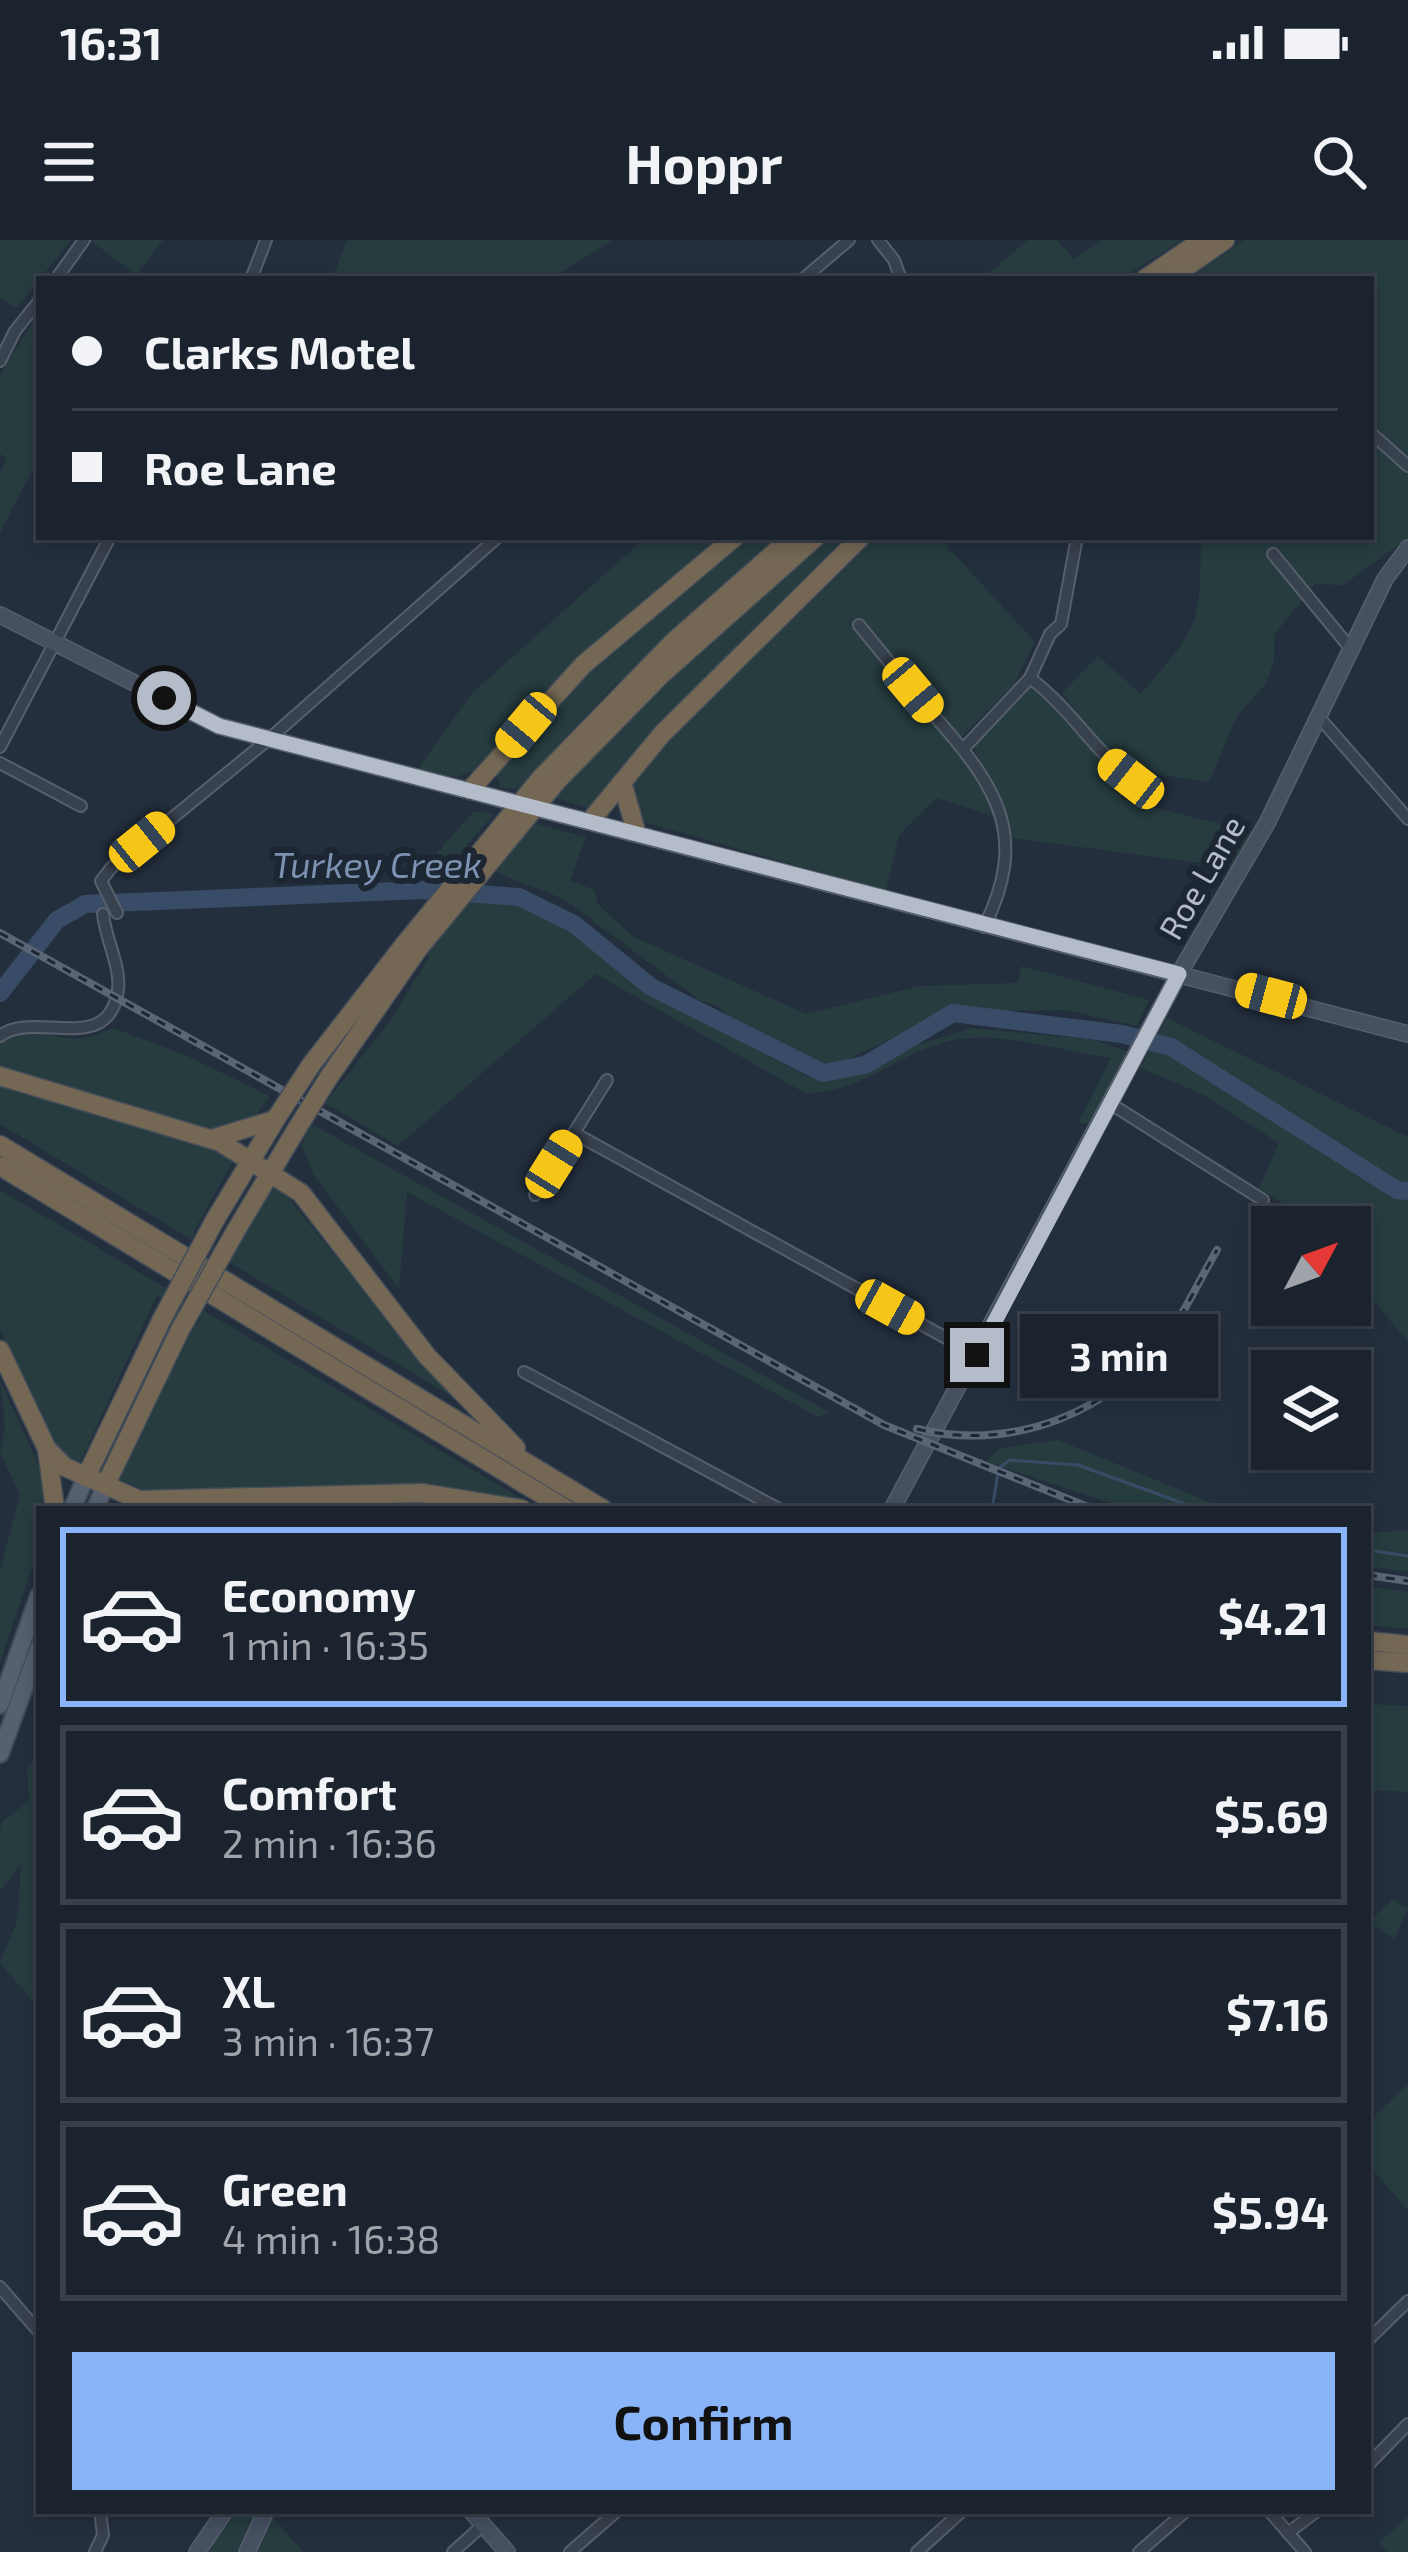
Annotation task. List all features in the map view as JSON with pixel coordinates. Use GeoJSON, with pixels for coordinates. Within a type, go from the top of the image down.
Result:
{"type":"FeatureCollection","features":[{"type":"Feature","properties":{"kind":"highway"},"geometry":{"type":"LineString","coordinates":[[1149,276],[1202,240]]}},
{"type":"Feature","properties":{"kind":"highway"},"geometry":{"type":"LineString","coordinates":[[1173,276],[1226,240]]}},
{"type":"Feature","properties":{"kind":"highway"},"geometry":{"type":"LineString","coordinates":[[470,790],[583,665],[731,540]]}},
{"type":"Feature","properties":{"kind":"highway"},"geometry":{"type":"LineString","coordinates":[[86,1477],[215,1220],[311,1065],[549,779],[673,642],[789,540]]}},
{"type":"Feature","properties":{"kind":"highway"},"geometry":{"type":"LineString","coordinates":[[549,779],[812,540]]}},
{"type":"Feature","properties":{"kind":"highway"},"geometry":{"type":"LineString","coordinates":[[591,820],[720,673],[858,540]]}},
{"type":"Feature","properties":{"kind":"highway"},"geometry":{"type":"LineString","coordinates":[[622,782],[636,830]]}},
{"type":"Feature","properties":{"kind":"highway"},"geometry":{"type":"LineString","coordinates":[[106,1484],[180,1330],[235,1232],[411,947]]}},
{"type":"Feature","properties":{"kind":"highway"},"geometry":{"type":"LineString","coordinates":[[9,1079],[211,1139],[301,1193],[427,1356],[537,1468]]}},
{"type":"Feature","properties":{"kind":"highway"},"geometry":{"type":"LineString","coordinates":[[211,1139],[248,1132],[276,1119]]}},
{"type":"Feature","properties":{"kind":"highway"},"geometry":{"type":"LineString","coordinates":[[291,1138],[301,1193]]}},
{"type":"Feature","properties":{"kind":"highway"},"geometry":{"type":"LineString","coordinates":[[0,1145],[598,1506]]}},
{"type":"Feature","properties":{"kind":"highway"},"geometry":{"type":"LineString","coordinates":[[0,1166],[561,1506]]}},
{"type":"Feature","properties":{"kind":"highway"},"geometry":{"type":"LineString","coordinates":[[0,1350],[47,1449],[55,1506]]}},
{"type":"Feature","properties":{"kind":"highway"},"geometry":{"type":"LineString","coordinates":[[47,1449],[65,1467],[86,1477],[139,1500],[167,1504],[422,1493],[503,1506]]}},
{"type":"Feature","properties":{"kind":"highway"},"geometry":{"type":"LineString","coordinates":[[1371,1641],[1408,1645]]}},
{"type":"Feature","properties":{"kind":"highway"},"geometry":{"type":"LineString","coordinates":[[1371,1660],[1408,1664]]}},
{"type":"Feature","properties":{"kind":"main road","name":"Roe Lane"},"geometry":{"type":"LineString","coordinates":[[894,1506],[1179,974],[1267,823],[1351,649],[1408,548]]}},
{"type":"Feature","properties":{"kind":"main road"},"geometry":{"type":"LineString","coordinates":[[0,615],[219,726],[636,830],[984,926],[1408,1034]]}},
{"type":"Feature","properties":{"kind":"main road"},"geometry":{"type":"LineString","coordinates":[[73,1506],[86,1477]]}},
{"type":"Feature","properties":{"kind":"main road"},"geometry":{"type":"LineString","coordinates":[[96,1506],[106,1484]]}},
{"type":"Feature","properties":{"kind":"main road"},"geometry":{"type":"LineString","coordinates":[[0,1705],[36,1603]]}},
{"type":"Feature","properties":{"kind":"main road"},"geometry":{"type":"LineString","coordinates":[[0,1754],[36,1655]]}},
{"type":"Feature","properties":{"kind":"main road"},"geometry":{"type":"LineString","coordinates":[[197,2552],[223,2514]]}},
{"type":"Feature","properties":{"kind":"main road"},"geometry":{"type":"LineString","coordinates":[[247,2552],[265,2514]]}},
{"type":"Feature","properties":{"kind":"main road"},"geometry":{"type":"LineString","coordinates":[[474,2514],[507,2552]]}},
{"type":"Feature","properties":{"kind":"street"},"geometry":{"type":"LineString","coordinates":[[58,276],[84,240]]}},
{"type":"Feature","properties":{"kind":"street"},"geometry":{"type":"LineString","coordinates":[[252,276],[266,240]]}},
{"type":"Feature","properties":{"kind":"street"},"geometry":{"type":"LineString","coordinates":[[806,276],[848,240]]}},
{"type":"Feature","properties":{"kind":"street"},"geometry":{"type":"LineString","coordinates":[[878,240],[900,276]]}},
{"type":"Feature","properties":{"kind":"street"},"geometry":{"type":"LineString","coordinates":[[0,361],[36,306]]}},
{"type":"Feature","properties":{"kind":"street"},"geometry":{"type":"LineString","coordinates":[[1374,436],[1408,466]]}},
{"type":"Feature","properties":{"kind":"street"},"geometry":{"type":"LineString","coordinates":[[0,747],[108,540]]}},
{"type":"Feature","properties":{"kind":"street"},"geometry":{"type":"LineString","coordinates":[[0,1036],[26,1026],[71,1032],[107,1012],[118,988],[110,914],[101,881],[269,739],[491,540]]}},
{"type":"Feature","properties":{"kind":"street"},"geometry":{"type":"LineString","coordinates":[[965,747],[1030,678],[1050,634],[1061,624],[1076,540]]}},
{"type":"Feature","properties":{"kind":"street"},"geometry":{"type":"LineString","coordinates":[[1274,554],[1351,649]]}},
{"type":"Feature","properties":{"kind":"street"},"geometry":{"type":"LineString","coordinates":[[859,626],[965,747],[997,800],[1005,829],[1002,890],[984,926]]}},
{"type":"Feature","properties":{"kind":"street"},"geometry":{"type":"LineString","coordinates":[[1030,678],[1055,697],[1110,763],[1131,779]]}},
{"type":"Feature","properties":{"kind":"street"},"geometry":{"type":"LineString","coordinates":[[1318,716],[1391,794],[1408,819]]}},
{"type":"Feature","properties":{"kind":"street"},"geometry":{"type":"LineString","coordinates":[[0,763],[81,806]]}},
{"type":"Feature","properties":{"kind":"street"},"geometry":{"type":"LineString","coordinates":[[535,1195],[607,1080]]}},
{"type":"Feature","properties":{"kind":"street"},"geometry":{"type":"LineString","coordinates":[[1111,1104],[1263,1200]]}},
{"type":"Feature","properties":{"kind":"street"},"geometry":{"type":"LineString","coordinates":[[574,1133],[977,1355]]}},
{"type":"Feature","properties":{"kind":"street"},"geometry":{"type":"LineString","coordinates":[[524,1372],[773,1506]]}},
{"type":"Feature","properties":{"kind":"street"},"geometry":{"type":"LineString","coordinates":[[0,2287],[36,2329]]}},
{"type":"Feature","properties":{"kind":"street"},"geometry":{"type":"LineString","coordinates":[[1371,2337],[1408,2301]]}},
{"type":"Feature","properties":{"kind":"street"},"geometry":{"type":"LineString","coordinates":[[1371,2462],[1408,2424]]}},
{"type":"Feature","properties":{"kind":"street"},"geometry":{"type":"LineString","coordinates":[[95,2552],[103,2535],[100,2514]]}},
{"type":"Feature","properties":{"kind":"street"},"geometry":{"type":"LineString","coordinates":[[570,2552],[614,2514]]}},
{"type":"Feature","properties":{"kind":"street"},"geometry":{"type":"LineString","coordinates":[[917,2552],[959,2514]]}},
{"type":"Feature","properties":{"kind":"street"},"geometry":{"type":"LineString","coordinates":[[1139,2552],[1183,2514]]}},
{"type":"Feature","properties":{"kind":"street"},"geometry":{"type":"LineString","coordinates":[[1272,2514],[1305,2552]]}},
{"type":"Feature","properties":{"kind":"street"},"geometry":{"type":"LineString","coordinates":[[1288,2533],[1313,2514]]}},
{"type":"Feature","properties":{"kind":"street"},"geometry":{"type":"LineString","coordinates":[[452,2552],[483,2525]]}},
{"type":"Feature","properties":{"kind":"green space"},"geometry":{"type":"Polygon","coordinates":[[[0,240],[71,240],[42,276],[36,276],[36,284],[17,308],[0,298],[0,240]]]}},
{"type":"Feature","properties":{"kind":"green space"},"geometry":{"type":"Polygon","coordinates":[[[90,240],[163,240],[136,275],[90,240]]]}},
{"type":"Feature","properties":{"kind":"green space"},"geometry":{"type":"Polygon","coordinates":[[[347,240],[613,240],[555,276],[333,276],[347,240]]]}},
{"type":"Feature","properties":{"kind":"green space"},"geometry":{"type":"Polygon","coordinates":[[[1028,240],[1057,240],[1074,259],[1102,240],[1182,240],[1126,276],[986,276],[1028,240]]]}},
{"type":"Feature","properties":{"kind":"green space"},"geometry":{"type":"Polygon","coordinates":[[[1244,240],[1408,240],[1408,538],[1343,585],[1315,584],[1274,635],[1274,661],[1266,684],[1238,714],[1209,782],[1132,771],[1109,754],[1062,693],[1098,656],[1141,694],[1193,624],[1200,590],[1201,540],[1374,540],[1374,276],[1192,276],[1244,240]]]}},
{"type":"Feature","properties":{"kind":"green space"},"geometry":{"type":"Polygon","coordinates":[[[36,317],[36,463],[0,533],[0,472],[7,458],[0,454],[0,375],[36,317]]]}},
{"type":"Feature","properties":{"kind":"green space"},"geometry":{"type":"Polygon","coordinates":[[[643,540],[722,540],[477,769],[457,777],[417,770],[472,693],[643,540]]]}},
{"type":"Feature","properties":{"kind":"green space"},"geometry":{"type":"Polygon","coordinates":[[[739,540],[773,540],[608,692],[518,789],[501,788],[495,773],[567,689],[739,540]]]}},
{"type":"Feature","properties":{"kind":"green space"},"geometry":{"type":"Polygon","coordinates":[[[826,540],[852,540],[590,809],[553,797],[701,650],[826,540]]]}},
{"type":"Feature","properties":{"kind":"green space"},"geometry":{"type":"Polygon","coordinates":[[[868,540],[948,540],[947,546],[1035,642],[1014,684],[955,744],[977,770],[997,817],[937,798],[899,835],[886,891],[640,821],[631,786],[693,712],[868,540]]]}},
{"type":"Feature","properties":{"kind":"green space"},"geometry":{"type":"Polygon","coordinates":[[[1030,683],[1125,783],[1122,799],[1251,832],[1231,867],[1012,838],[1005,811],[972,744],[1030,683]]]}},
{"type":"Feature","properties":{"kind":"green space"},"geometry":{"type":"Polygon","coordinates":[[[474,811],[494,814],[442,874],[414,879],[474,811]]]}},
{"type":"Feature","properties":{"kind":"green space"},"geometry":{"type":"Polygon","coordinates":[[[529,822],[586,837],[570,881],[595,890],[597,903],[632,936],[806,1014],[920,986],[1017,983],[1022,966],[1149,1000],[1137,1026],[1065,1010],[945,1012],[841,1063],[820,1065],[753,1036],[564,899],[488,869],[529,822]]]}},
{"type":"Feature","properties":{"kind":"green space"},"geometry":{"type":"Polygon","coordinates":[[[461,900],[526,906],[549,917],[660,1000],[808,1077],[873,1070],[916,1045],[972,1028],[1096,1040],[1127,1052],[1091,1123],[1078,1123],[1111,1058],[1011,1040],[953,1040],[845,1087],[805,1093],[596,974],[398,1146],[325,1103],[390,1021],[429,957],[425,952],[461,900]]]}},
{"type":"Feature","properties":{"kind":"green space"},"geometry":{"type":"Polygon","coordinates":[[[1167,1018],[1408,1137],[1408,1342],[1371,1297],[1371,1206],[1286,1206],[1259,1188],[1279,1143],[1202,1094],[1140,1068],[1167,1018]]]}},
{"type":"Feature","properties":{"kind":"green space"},"geometry":{"type":"Polygon","coordinates":[[[113,1028],[185,1055],[270,1096],[253,1119],[210,1128],[0,1067],[0,1042],[10,1036],[31,1032],[85,1038],[113,1028]]]}},
{"type":"Feature","properties":{"kind":"green space"},"geometry":{"type":"Polygon","coordinates":[[[0,1082],[212,1146],[233,1161],[193,1233],[233,1256],[275,1182],[451,1396],[0,1124],[0,1082]]]}},
{"type":"Feature","properties":{"kind":"green space"},"geometry":{"type":"Polygon","coordinates":[[[310,1123],[829,1412],[818,1417],[407,1192],[399,1289],[313,1174],[302,1146],[310,1123]]]}},
{"type":"Feature","properties":{"kind":"green space"},"geometry":{"type":"Polygon","coordinates":[[[0,1190],[524,1500],[522,1504],[147,1493],[119,1479],[189,1333],[201,1319],[157,1295],[79,1465],[56,1449],[0,1329],[0,1190]]]}},
{"type":"Feature","properties":{"kind":"green space"},"geometry":{"type":"Polygon","coordinates":[[[0,1380],[43,1475],[47,1506],[36,1506],[36,1556],[0,1663],[0,1570],[20,1495],[0,1452],[5,1426],[0,1380]]]}},
{"type":"Feature","properties":{"kind":"green space"},"geometry":{"type":"Polygon","coordinates":[[[1058,1440],[1222,1506],[1120,1506],[986,1462],[1000,1448],[1058,1440]]]}},
{"type":"Feature","properties":{"kind":"green space"},"geometry":{"type":"Polygon","coordinates":[[[1408,1530],[1408,1572],[1371,1566],[1371,1533],[1408,1530]]]}},
{"type":"Feature","properties":{"kind":"green space"},"geometry":{"type":"Polygon","coordinates":[[[1371,1586],[1408,1592],[1408,1629],[1371,1625],[1371,1586]]]}},
{"type":"Feature","properties":{"kind":"green space"},"geometry":{"type":"Polygon","coordinates":[[[1371,1704],[1408,1706],[1408,1792],[1375,1790],[1371,1795],[1371,1704]]]}},
{"type":"Feature","properties":{"kind":"green space"},"geometry":{"type":"Polygon","coordinates":[[[36,1758],[36,2005],[0,1963],[17,1921],[21,1864],[0,1891],[0,1832],[2,1822],[29,1800],[27,1768],[36,1758]]]}},
{"type":"Feature","properties":{"kind":"green space"},"geometry":{"type":"Polygon","coordinates":[[[1392,1899],[1408,1909],[1394,1939],[1371,1920],[1392,1899]]]}},
{"type":"Feature","properties":{"kind":"green space"},"geometry":{"type":"Polygon","coordinates":[[[1408,2084],[1408,2210],[1371,2168],[1371,2119],[1408,2084]]]}},
{"type":"Feature","properties":{"kind":"green space"},"geometry":{"type":"Polygon","coordinates":[[[233,2514],[255,2514],[237,2552],[208,2552],[233,2514]]]}},
{"type":"Feature","properties":{"kind":"green space"},"geometry":{"type":"Polygon","coordinates":[[[271,2515],[303,2552],[256,2552],[271,2515]]]}},
{"type":"Feature","properties":{"kind":"green space"},"geometry":{"type":"Polygon","coordinates":[[[1408,2517],[1408,2552],[1388,2552],[1379,2542],[1408,2517]]]}},
{"type":"Feature","properties":{"kind":"waterway","name":"Turkey Creek"},"geometry":{"type":"LineString","coordinates":[[0,993],[57,920],[85,904],[422,890],[519,897],[574,924],[651,987],[823,1073],[865,1065],[953,1013],[1122,1034],[1171,1047],[1397,1190],[1408,1191]]}},
{"type":"Feature","properties":{"kind":"waterway"},"geometry":{"type":"LineString","coordinates":[[993,1506],[999,1468],[1010,1460],[1078,1465],[1191,1506]]}},
{"type":"Feature","properties":{"kind":"waterway"},"geometry":{"type":"LineString","coordinates":[[1371,1550],[1408,1556]]}},
{"type":"Feature","properties":{"kind":"railway"},"geometry":{"type":"LineString","coordinates":[[0,933],[884,1425],[1086,1506]]}},
{"type":"Feature","properties":{"kind":"railway"},"geometry":{"type":"LineString","coordinates":[[917,1429],[953,1435],[1024,1430],[1091,1404],[1148,1360],[1177,1321],[1217,1250]]}},
{"type":"Feature","properties":{"kind":"railway"},"geometry":{"type":"LineString","coordinates":[[1371,1575],[1408,1581]]}},
{"type":"Feature","properties":{"kind":"route"},"geometry":{"type":"LineString","coordinates":[[164,698],[219,726],[1179,974],[977,1355]]}}]}
